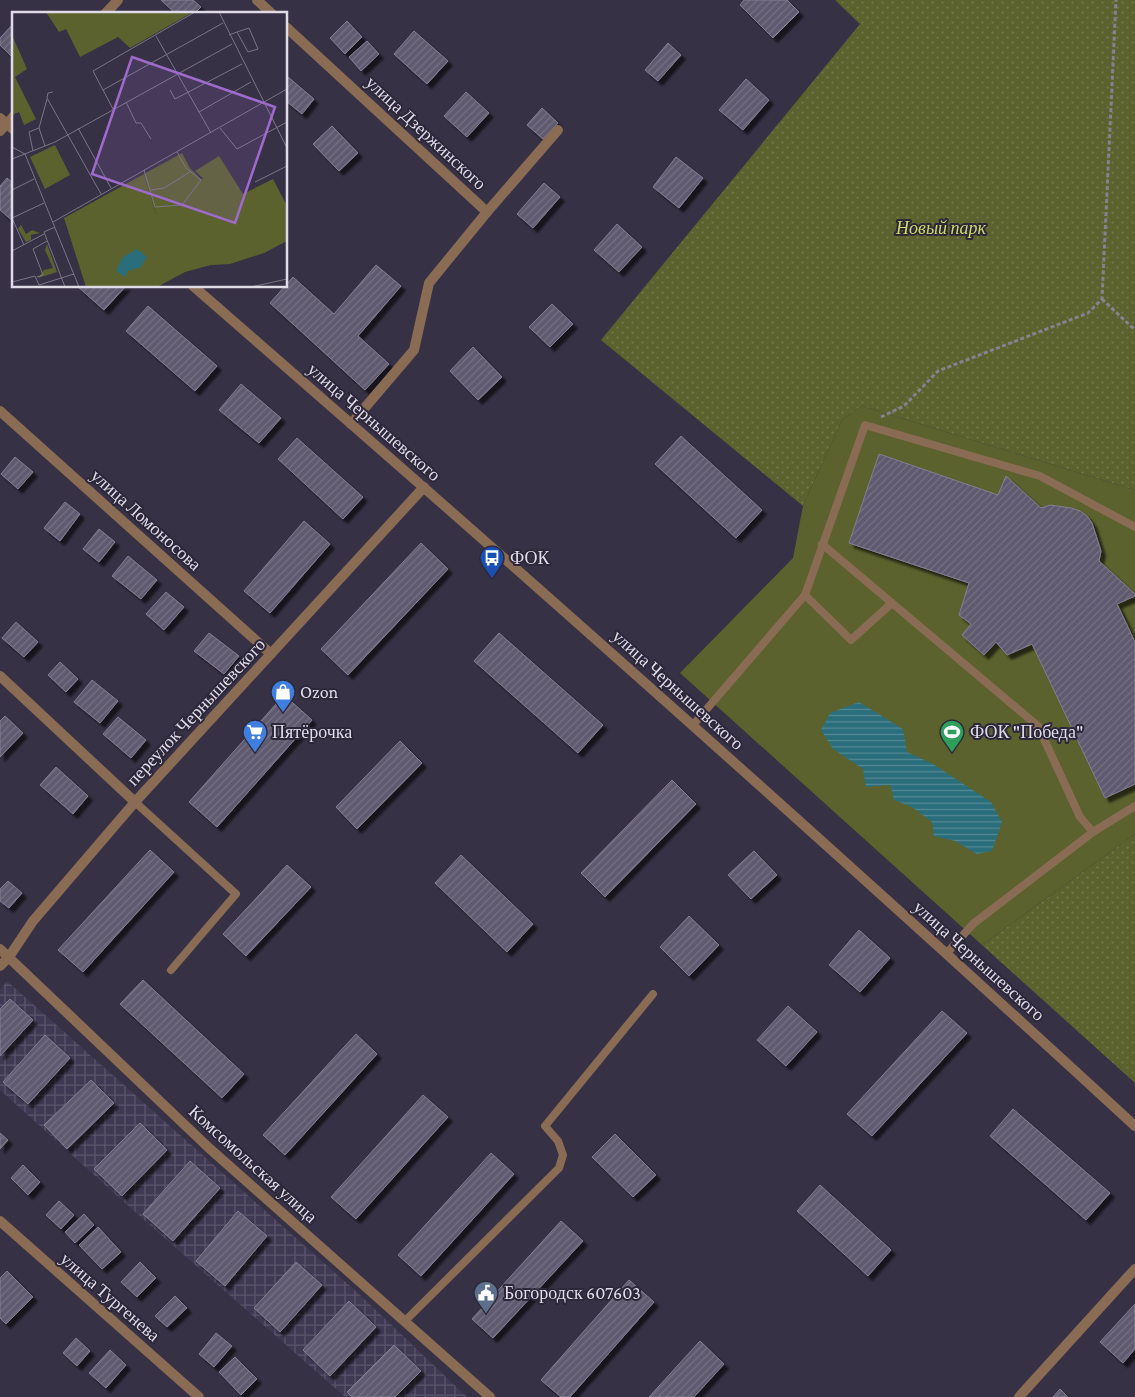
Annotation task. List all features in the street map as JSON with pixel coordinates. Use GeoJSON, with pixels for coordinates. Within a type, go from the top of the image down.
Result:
{"type":"FeatureCollection","features":[{"type":"Feature","properties":{"kind":"street"},"geometry":{"type":"LineString","coordinates":[[107,12],[118,0]]}},
{"type":"Feature","properties":{"kind":"street"},"geometry":{"type":"LineString","coordinates":[[257,0],[270,12]]}},
{"type":"Feature","properties":{"kind":"street","name":"улица Дзержинского"},"geometry":{"type":"LineString","coordinates":[[288,29],[487,212],[429,283],[414,350],[351,424]]}},
{"type":"Feature","properties":{"kind":"street"},"geometry":{"type":"LineString","coordinates":[[487,212],[558,130]]}},
{"type":"Feature","properties":{"kind":"street","name":"улица Чернышевского"},"geometry":{"type":"LineString","coordinates":[[195,288],[692,724],[1135,1126]]}},
{"type":"Feature","properties":{"kind":"street","name":"улица Ломоносова"},"geometry":{"type":"LineString","coordinates":[[0,410],[271,654]]}},
{"type":"Feature","properties":{"kind":"street","name":"переулок Чернышевского"},"geometry":{"type":"LineString","coordinates":[[0,966],[9,957],[33,921],[135,802],[424,487]]}},
{"type":"Feature","properties":{"kind":"street"},"geometry":{"type":"LineString","coordinates":[[0,676],[135,802]]}},
{"type":"Feature","properties":{"kind":"street","name":"Комсомольская улица"},"geometry":{"type":"LineString","coordinates":[[0,949],[209,1148],[490,1397]]}},
{"type":"Feature","properties":{"kind":"street","name":"улица Тургенева"},"geometry":{"type":"LineString","coordinates":[[0,1221],[199,1397]]}},
{"type":"Feature","properties":{"kind":"street"},"geometry":{"type":"LineString","coordinates":[[1019,1397],[1135,1270]]}},
{"type":"Feature","properties":{"kind":"lane"},"geometry":{"type":"LineString","coordinates":[[692,724],[805,595],[865,425],[1040,476],[1135,527]]}},
{"type":"Feature","properties":{"kind":"lane"},"geometry":{"type":"LineString","coordinates":[[822,544],[1038,726],[1080,816],[1093,832]]}},
{"type":"Feature","properties":{"kind":"lane"},"geometry":{"type":"LineString","coordinates":[[805,595],[851,640],[892,603]]}},
{"type":"Feature","properties":{"kind":"lane"},"geometry":{"type":"LineString","coordinates":[[135,802],[236,894],[170,970]]}},
{"type":"Feature","properties":{"kind":"lane"},"geometry":{"type":"LineString","coordinates":[[947,954],[973,924],[1093,832],[1135,806]]}},
{"type":"Feature","properties":{"kind":"lane"},"geometry":{"type":"LineString","coordinates":[[404,1322],[559,1168],[563,1155],[558,1141],[546,1126],[653,994]]}},
{"type":"Feature","properties":{"kind":"path"},"geometry":{"type":"LineString","coordinates":[[865,425],[904,406],[938,371],[1088,313],[1102,299],[1116,0]]}},
{"type":"Feature","properties":{"kind":"path"},"geometry":{"type":"LineString","coordinates":[[1102,299],[1135,330]]}},
{"type":"Feature","properties":{"kind":"shaded area"},"geometry":{"type":"Polygon","coordinates":[[[859,702],[903,729],[907,752],[933,764],[991,802],[1002,822],[992,851],[977,854],[955,841],[934,836],[932,822],[912,807],[894,800],[890,785],[866,787],[863,769],[833,749],[821,730],[830,713],[859,702]]]}},
{"type":"Feature","properties":{"kind":"shaded area"},"geometry":{"type":"Polygon","coordinates":[[[7,981],[359,1294],[467,1397],[345,1397],[0,1090],[0,990],[7,981]]]}},
{"type":"Feature","properties":{"kind":"green space","name":"Новый парк"},"geometry":{"type":"Polygon","coordinates":[[[835,0],[1135,0],[1135,490],[862,406],[842,420],[803,506],[601,340],[860,24],[835,0]]]}},
{"type":"Feature","properties":{"kind":"green space","name":"ФОК \"Победа\""},"geometry":{"type":"Polygon","coordinates":[[[862,406],[1135,490],[1135,834],[982,945],[680,673],[793,558],[803,506],[842,420],[862,406]]]}},
{"type":"Feature","properties":{"kind":"green space"},"geometry":{"type":"Polygon","coordinates":[[[1135,834],[1135,1083],[982,945],[1135,834]]]}},
{"type":"Feature","properties":{"kind":"building"},"geometry":{"type":"Polygon","coordinates":[[[161,0],[193,0],[201,7],[196,12],[174,12],[161,0]]]}},
{"type":"Feature","properties":{"kind":"building"},"geometry":{"type":"Polygon","coordinates":[[[744,0],[787,0],[799,12],[773,38],[740,5],[744,0]]]}},
{"type":"Feature","properties":{"kind":"building"},"geometry":{"type":"Polygon","coordinates":[[[347,21],[362,37],[345,54],[330,38],[347,21]]]}},
{"type":"Feature","properties":{"kind":"building"},"geometry":{"type":"Polygon","coordinates":[[[12,25],[12,57],[0,45],[0,38],[12,25]]]}},
{"type":"Feature","properties":{"kind":"building"},"geometry":{"type":"Polygon","coordinates":[[[414,31],[448,61],[427,84],[394,54],[414,31]]]}},
{"type":"Feature","properties":{"kind":"building"},"geometry":{"type":"Polygon","coordinates":[[[367,41],[379,54],[361,71],[349,57],[367,41]]]}},
{"type":"Feature","properties":{"kind":"building"},"geometry":{"type":"Polygon","coordinates":[[[668,43],[681,55],[658,81],[645,70],[668,43]]]}},
{"type":"Feature","properties":{"kind":"building"},"geometry":{"type":"Polygon","coordinates":[[[288,77],[314,99],[302,114],[288,103],[288,77]]]}},
{"type":"Feature","properties":{"kind":"building"},"geometry":{"type":"Polygon","coordinates":[[[746,79],[769,100],[743,130],[719,110],[746,79]]]}},
{"type":"Feature","properties":{"kind":"building"},"geometry":{"type":"Polygon","coordinates":[[[466,92],[489,113],[467,137],[444,116],[466,92]]]}},
{"type":"Feature","properties":{"kind":"building"},"geometry":{"type":"Polygon","coordinates":[[[542,108],[558,123],[543,139],[527,125],[542,108]]]}},
{"type":"Feature","properties":{"kind":"building"},"geometry":{"type":"Polygon","coordinates":[[[332,126],[358,153],[339,171],[313,144],[332,126]]]}},
{"type":"Feature","properties":{"kind":"building"},"geometry":{"type":"Polygon","coordinates":[[[676,157],[703,178],[679,208],[653,187],[676,157]]]}},
{"type":"Feature","properties":{"kind":"building"},"geometry":{"type":"Polygon","coordinates":[[[7,178],[12,182],[12,220],[0,210],[0,186],[7,178]]]}},
{"type":"Feature","properties":{"kind":"building"},"geometry":{"type":"Polygon","coordinates":[[[544,183],[560,197],[533,228],[517,214],[544,183]]]}},
{"type":"Feature","properties":{"kind":"building"},"geometry":{"type":"Polygon","coordinates":[[[617,224],[642,247],[619,272],[594,250],[617,224]]]}},
{"type":"Feature","properties":{"kind":"building"},"geometry":{"type":"Polygon","coordinates":[[[376,265],[401,286],[358,336],[389,364],[365,390],[270,303],[283,288],[288,288],[288,283],[293,277],[334,314],[376,265]]]}},
{"type":"Feature","properties":{"kind":"building"},"geometry":{"type":"Polygon","coordinates":[[[79,288],[124,288],[104,310],[79,288]]]}},
{"type":"Feature","properties":{"kind":"building"},"geometry":{"type":"Polygon","coordinates":[[[552,304],[573,324],[550,347],[529,327],[552,304]]]}},
{"type":"Feature","properties":{"kind":"building"},"geometry":{"type":"Polygon","coordinates":[[[148,306],[217,366],[195,391],[126,331],[148,306]]]}},
{"type":"Feature","properties":{"kind":"building"},"geometry":{"type":"Polygon","coordinates":[[[473,347],[502,377],[478,400],[450,371],[473,347]]]}},
{"type":"Feature","properties":{"kind":"building"},"geometry":{"type":"Polygon","coordinates":[[[241,384],[281,418],[259,443],[219,410],[241,384]]]}},
{"type":"Feature","properties":{"kind":"building"},"geometry":{"type":"Polygon","coordinates":[[[681,436],[762,510],[736,538],[655,464],[681,436]]]}},
{"type":"Feature","properties":{"kind":"building"},"geometry":{"type":"Polygon","coordinates":[[[297,438],[363,497],[343,519],[278,459],[297,438]]]}},
{"type":"Feature","properties":{"kind":"building"},"geometry":{"type":"Polygon","coordinates":[[[879,454],[998,495],[1006,476],[1041,508],[1050,505],[1071,508],[1087,516],[1092,523],[1101,551],[1099,561],[1135,594],[1135,596],[1117,604],[1135,642],[1135,784],[1105,798],[1032,644],[1007,655],[996,642],[984,655],[962,635],[971,624],[959,615],[969,583],[849,543],[879,454]]]}},
{"type":"Feature","properties":{"kind":"building"},"geometry":{"type":"Polygon","coordinates":[[[15,457],[33,472],[18,489],[1,474],[15,457]]]}},
{"type":"Feature","properties":{"kind":"building"},"geometry":{"type":"Polygon","coordinates":[[[65,502],[80,514],[60,541],[44,528],[65,502]]]}},
{"type":"Feature","properties":{"kind":"building"},"geometry":{"type":"Polygon","coordinates":[[[304,521],[330,544],[270,613],[244,591],[304,521]]]}},
{"type":"Feature","properties":{"kind":"building"},"geometry":{"type":"Polygon","coordinates":[[[99,529],[115,542],[99,562],[83,549],[99,529]]]}},
{"type":"Feature","properties":{"kind":"building"},"geometry":{"type":"Polygon","coordinates":[[[421,543],[448,569],[348,675],[321,649],[421,543]]]}},
{"type":"Feature","properties":{"kind":"building"},"geometry":{"type":"Polygon","coordinates":[[[128,556],[157,580],[141,599],[112,576],[128,556]]]}},
{"type":"Feature","properties":{"kind":"building"},"geometry":{"type":"Polygon","coordinates":[[[166,592],[184,607],[164,630],[146,614],[166,592]]]}},
{"type":"Feature","properties":{"kind":"building"},"geometry":{"type":"Polygon","coordinates":[[[16,622],[38,642],[24,657],[2,638],[16,622]]]}},
{"type":"Feature","properties":{"kind":"building"},"geometry":{"type":"Polygon","coordinates":[[[209,633],[239,656],[224,674],[194,651],[209,633]]]}},
{"type":"Feature","properties":{"kind":"building"},"geometry":{"type":"Polygon","coordinates":[[[499,633],[603,725],[578,753],[474,661],[499,633]]]}},
{"type":"Feature","properties":{"kind":"building"},"geometry":{"type":"Polygon","coordinates":[[[60,662],[78,679],[66,692],[48,675],[60,662]]]}},
{"type":"Feature","properties":{"kind":"building"},"geometry":{"type":"Polygon","coordinates":[[[92,680],[118,701],[100,723],[74,702],[92,680]]]}},
{"type":"Feature","properties":{"kind":"building"},"geometry":{"type":"Polygon","coordinates":[[[284,695],[312,720],[217,827],[189,802],[284,695]]]}},
{"type":"Feature","properties":{"kind":"building"},"geometry":{"type":"Polygon","coordinates":[[[5,716],[23,733],[0,757],[0,721],[5,716]]]}},
{"type":"Feature","properties":{"kind":"building"},"geometry":{"type":"Polygon","coordinates":[[[118,717],[146,740],[131,758],[103,734],[118,717]]]}},
{"type":"Feature","properties":{"kind":"building"},"geometry":{"type":"Polygon","coordinates":[[[400,741],[422,763],[357,829],[336,807],[400,741]]]}},
{"type":"Feature","properties":{"kind":"building"},"geometry":{"type":"Polygon","coordinates":[[[56,767],[88,796],[73,814],[40,785],[56,767]]]}},
{"type":"Feature","properties":{"kind":"building"},"geometry":{"type":"Polygon","coordinates":[[[672,780],[696,804],[605,897],[581,873],[672,780]]]}},
{"type":"Feature","properties":{"kind":"building"},"geometry":{"type":"Polygon","coordinates":[[[150,850],[174,872],[83,972],[58,950],[150,850]]]}},
{"type":"Feature","properties":{"kind":"building"},"geometry":{"type":"Polygon","coordinates":[[[754,851],[777,875],[751,899],[728,875],[754,851]]]}},
{"type":"Feature","properties":{"kind":"building"},"geometry":{"type":"Polygon","coordinates":[[[461,855],[533,924],[507,952],[435,883],[461,855]]]}},
{"type":"Feature","properties":{"kind":"building"},"geometry":{"type":"Polygon","coordinates":[[[287,865],[311,887],[246,956],[223,934],[287,865]]]}},
{"type":"Feature","properties":{"kind":"building"},"geometry":{"type":"Polygon","coordinates":[[[8,881],[22,893],[9,908],[0,901],[0,889],[8,881]]]}},
{"type":"Feature","properties":{"kind":"building"},"geometry":{"type":"Polygon","coordinates":[[[689,916],[719,945],[689,976],[660,947],[689,916]]]}},
{"type":"Feature","properties":{"kind":"building"},"geometry":{"type":"Polygon","coordinates":[[[859,930],[890,958],[860,992],[829,965],[859,930]]]}},
{"type":"Feature","properties":{"kind":"building"},"geometry":{"type":"Polygon","coordinates":[[[143,980],[244,1074],[222,1098],[120,1004],[143,980]]]}},
{"type":"Feature","properties":{"kind":"building"},"geometry":{"type":"Polygon","coordinates":[[[10,999],[33,1020],[0,1056],[0,1009],[10,999]]]}},
{"type":"Feature","properties":{"kind":"building"},"geometry":{"type":"Polygon","coordinates":[[[788,1006],[817,1032],[786,1066],[757,1040],[788,1006]]]}},
{"type":"Feature","properties":{"kind":"building"},"geometry":{"type":"Polygon","coordinates":[[[942,1011],[967,1033],[872,1136],[847,1114],[942,1011]]]}},
{"type":"Feature","properties":{"kind":"building"},"geometry":{"type":"Polygon","coordinates":[[[356,1034],[377,1054],[285,1155],[263,1135],[356,1034]]]}},
{"type":"Feature","properties":{"kind":"building"},"geometry":{"type":"Polygon","coordinates":[[[45,1035],[70,1058],[28,1104],[3,1082],[45,1035]]]}},
{"type":"Feature","properties":{"kind":"building"},"geometry":{"type":"Polygon","coordinates":[[[91,1080],[114,1103],[67,1149],[44,1125],[91,1080]]]}},
{"type":"Feature","properties":{"kind":"building"},"geometry":{"type":"Polygon","coordinates":[[[423,1095],[448,1117],[356,1219],[331,1197],[423,1095]]]}},
{"type":"Feature","properties":{"kind":"building"},"geometry":{"type":"Polygon","coordinates":[[[1013,1109],[1110,1193],[1086,1220],[990,1136],[1013,1109]]]}},
{"type":"Feature","properties":{"kind":"building"},"geometry":{"type":"Polygon","coordinates":[[[140,1123],[167,1150],[122,1196],[94,1169],[140,1123]]]}},
{"type":"Feature","properties":{"kind":"building"},"geometry":{"type":"Polygon","coordinates":[[[0,1133],[8,1140],[0,1149],[0,1133]]]}},
{"type":"Feature","properties":{"kind":"building"},"geometry":{"type":"Polygon","coordinates":[[[615,1134],[656,1175],[633,1197],[592,1157],[615,1134]]]}},
{"type":"Feature","properties":{"kind":"building"},"geometry":{"type":"Polygon","coordinates":[[[491,1153],[514,1174],[421,1276],[398,1255],[491,1153]]]}},
{"type":"Feature","properties":{"kind":"building"},"geometry":{"type":"Polygon","coordinates":[[[190,1161],[220,1188],[173,1241],[143,1214],[190,1161]]]}},
{"type":"Feature","properties":{"kind":"building"},"geometry":{"type":"Polygon","coordinates":[[[23,1165],[40,1182],[28,1195],[11,1178],[23,1165]]]}},
{"type":"Feature","properties":{"kind":"building"},"geometry":{"type":"Polygon","coordinates":[[[820,1185],[891,1250],[868,1276],[797,1211],[820,1185]]]}},
{"type":"Feature","properties":{"kind":"building"},"geometry":{"type":"Polygon","coordinates":[[[59,1201],[74,1215],[61,1229],[46,1215],[59,1201]]]}},
{"type":"Feature","properties":{"kind":"building"},"geometry":{"type":"Polygon","coordinates":[[[238,1211],[267,1236],[225,1286],[196,1261],[238,1211]]]}},
{"type":"Feature","properties":{"kind":"building"},"geometry":{"type":"Polygon","coordinates":[[[84,1214],[94,1225],[75,1243],[65,1232],[84,1214]]]}},
{"type":"Feature","properties":{"kind":"building"},"geometry":{"type":"Polygon","coordinates":[[[561,1221],[583,1241],[493,1338],[472,1319],[561,1221]]]}},
{"type":"Feature","properties":{"kind":"building"},"geometry":{"type":"Polygon","coordinates":[[[98,1227],[121,1252],[102,1269],[79,1245],[98,1227]]]}},
{"type":"Feature","properties":{"kind":"building"},"geometry":{"type":"Polygon","coordinates":[[[140,1262],[156,1278],[137,1297],[121,1282],[140,1262]]]}},
{"type":"Feature","properties":{"kind":"building"},"geometry":{"type":"Polygon","coordinates":[[[296,1262],[322,1285],[280,1332],[254,1308],[296,1262]]]}},
{"type":"Feature","properties":{"kind":"building"},"geometry":{"type":"Polygon","coordinates":[[[7,1271],[33,1297],[6,1324],[0,1318],[0,1278],[7,1271]]]}},
{"type":"Feature","properties":{"kind":"building"},"geometry":{"type":"Polygon","coordinates":[[[629,1280],[654,1302],[570,1397],[561,1397],[541,1380],[629,1280]]]}},
{"type":"Feature","properties":{"kind":"building"},"geometry":{"type":"Polygon","coordinates":[[[175,1296],[187,1308],[167,1327],[155,1316],[175,1296]]]}},
{"type":"Feature","properties":{"kind":"building"},"geometry":{"type":"Polygon","coordinates":[[[349,1301],[376,1327],[330,1376],[303,1350],[349,1301]]]}},
{"type":"Feature","properties":{"kind":"building"},"geometry":{"type":"Polygon","coordinates":[[[1135,1304],[1135,1349],[1123,1363],[1100,1342],[1135,1304]]]}},
{"type":"Feature","properties":{"kind":"building"},"geometry":{"type":"Polygon","coordinates":[[[216,1333],[232,1346],[214,1367],[199,1354],[216,1333]]]}},
{"type":"Feature","properties":{"kind":"building"},"geometry":{"type":"Polygon","coordinates":[[[76,1338],[90,1351],[77,1366],[63,1353],[76,1338]]]}},
{"type":"Feature","properties":{"kind":"building"},"geometry":{"type":"Polygon","coordinates":[[[700,1341],[724,1364],[694,1397],[649,1397],[700,1341]]]}},
{"type":"Feature","properties":{"kind":"building"},"geometry":{"type":"Polygon","coordinates":[[[394,1345],[421,1371],[395,1397],[352,1397],[347,1392],[394,1345]]]}},
{"type":"Feature","properties":{"kind":"building"},"geometry":{"type":"Polygon","coordinates":[[[110,1350],[126,1365],[106,1388],[89,1373],[110,1350]]]}},
{"type":"Feature","properties":{"kind":"building"},"geometry":{"type":"Polygon","coordinates":[[[235,1357],[257,1379],[241,1395],[219,1372],[235,1357]]]}},
{"type":"Feature","properties":{"kind":"building"},"geometry":{"type":"Polygon","coordinates":[[[1060,1389],[1068,1397],[1053,1397],[1060,1389]]]}},
{"type":"Feature","properties":{"kind":"place","name":"ФОК"},"geometry":{"type":"Point","coordinates":[492,579]}},
{"type":"Feature","properties":{"kind":"place","name":"Ozon"},"geometry":{"type":"Point","coordinates":[283,713]}},
{"type":"Feature","properties":{"kind":"place","name":"Пятёрочка"},"geometry":{"type":"Point","coordinates":[255,753]}},
{"type":"Feature","properties":{"kind":"place","name":"ФОК \"Победа\""},"geometry":{"type":"Point","coordinates":[952,753]}},
{"type":"Feature","properties":{"kind":"place","name":"Богородск 607603"},"geometry":{"type":"Point","coordinates":[486,1314]}}]}
